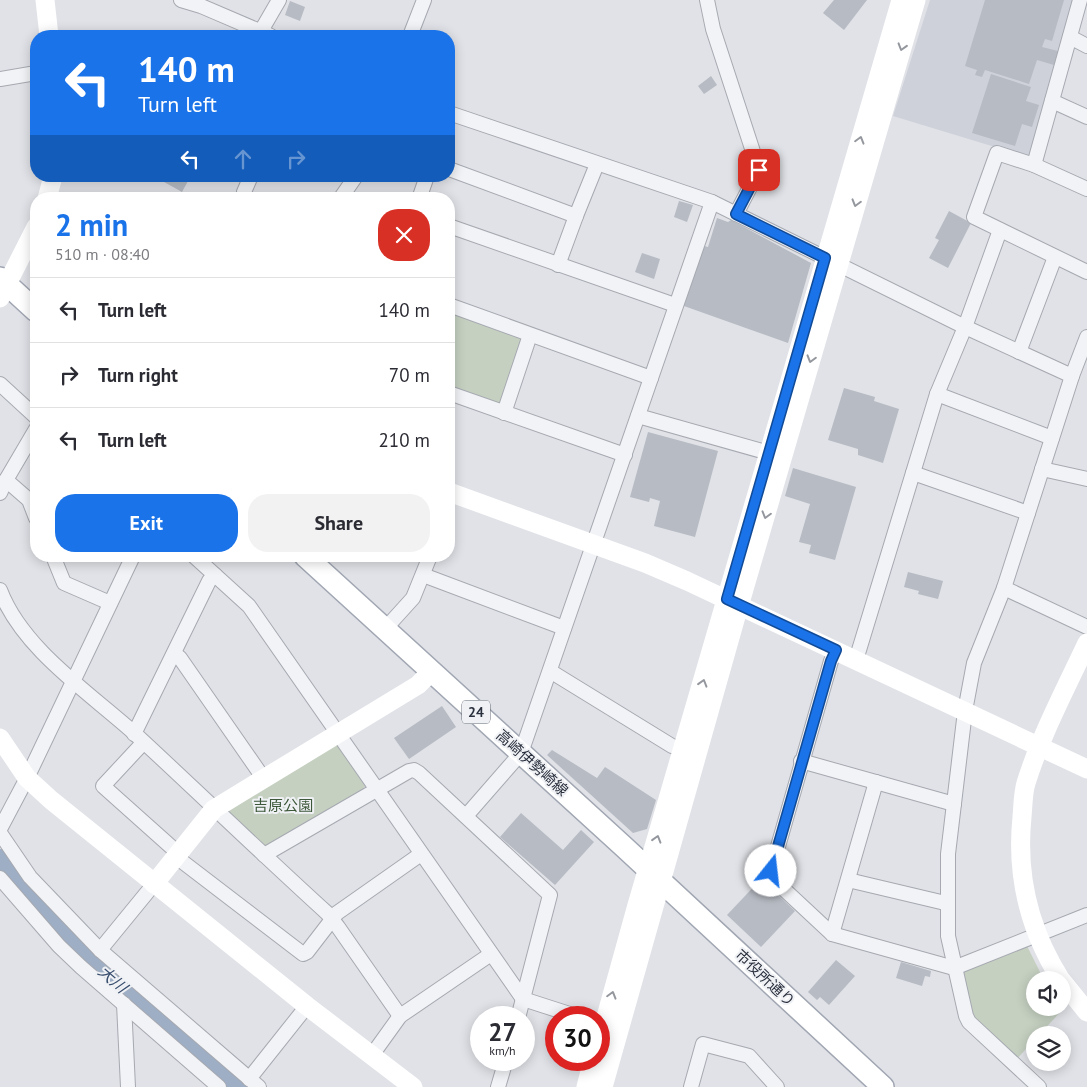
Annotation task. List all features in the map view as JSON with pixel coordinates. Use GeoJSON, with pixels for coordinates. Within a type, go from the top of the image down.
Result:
{"type":"FeatureCollection","features":[{"type":"Feature","properties":{"kind":"main road"},"geometry":{"type":"LineString","coordinates":[[2,287],[30,307]]}},
{"type":"Feature","properties":{"kind":"main road","name":"高崎伊勢崎線"},"geometry":{"type":"LineString","coordinates":[[312,562],[654,875]]}},
{"type":"Feature","properties":{"kind":"main road","name":"市役所通り"},"geometry":{"type":"LineString","coordinates":[[654,875],[883,1087]]}},
{"type":"Feature","properties":{"kind":"street"},"geometry":{"type":"LineString","coordinates":[[45,0],[48,30]]}},
{"type":"Feature","properties":{"kind":"street"},"geometry":{"type":"LineString","coordinates":[[181,0],[202,3],[258,30]]}},
{"type":"Feature","properties":{"kind":"street"},"geometry":{"type":"LineString","coordinates":[[268,30],[279,0]]}},
{"type":"Feature","properties":{"kind":"street"},"geometry":{"type":"LineString","coordinates":[[412,30],[424,0]]}},
{"type":"Feature","properties":{"kind":"street"},"geometry":{"type":"LineString","coordinates":[[707,0],[712,29],[759,170],[736,214]]}},
{"type":"Feature","properties":{"kind":"street"},"geometry":{"type":"LineString","coordinates":[[607,1006],[654,875],[832,261],[901,0]]}},
{"type":"Feature","properties":{"kind":"street"},"geometry":{"type":"LineString","coordinates":[[603,1087],[683,749],[733,602],[769,453],[916,0]]}},
{"type":"Feature","properties":{"kind":"street"},"geometry":{"type":"LineString","coordinates":[[1034,165],[1080,0]]}},
{"type":"Feature","properties":{"kind":"street"},"geometry":{"type":"LineString","coordinates":[[1070,38],[1087,46]]}},
{"type":"Feature","properties":{"kind":"street"},"geometry":{"type":"LineString","coordinates":[[0,79],[30,74]]}},
{"type":"Feature","properties":{"kind":"street"},"geometry":{"type":"LineString","coordinates":[[1052,101],[1087,117]]}},
{"type":"Feature","properties":{"kind":"street"},"geometry":{"type":"LineString","coordinates":[[455,117],[712,202],[965,327],[1072,376]]}},
{"type":"Feature","properties":{"kind":"street"},"geometry":{"type":"LineString","coordinates":[[1087,189],[1034,165],[997,153],[974,217],[1087,272]]}},
{"type":"Feature","properties":{"kind":"street"},"geometry":{"type":"LineString","coordinates":[[558,265],[597,164]]}},
{"type":"Feature","properties":{"kind":"street"},"geometry":{"type":"LineString","coordinates":[[455,171],[576,216]]}},
{"type":"Feature","properties":{"kind":"street"},"geometry":{"type":"LineString","coordinates":[[466,816],[521,753],[712,202]]}},
{"type":"Feature","properties":{"kind":"street"},"geometry":{"type":"LineString","coordinates":[[455,228],[675,305]]}},
{"type":"Feature","properties":{"kind":"street"},"geometry":{"type":"LineString","coordinates":[[856,660],[936,394],[965,327],[1000,230]]}},
{"type":"Feature","properties":{"kind":"street"},"geometry":{"type":"LineString","coordinates":[[2,287],[30,240]]}},
{"type":"Feature","properties":{"kind":"street"},"geometry":{"type":"LineString","coordinates":[[1019,352],[1055,257]]}},
{"type":"Feature","properties":{"kind":"street"},"geometry":{"type":"LineString","coordinates":[[455,307],[651,378]]}},
{"type":"Feature","properties":{"kind":"street"},"geometry":{"type":"LineString","coordinates":[[504,413],[530,335]]}},
{"type":"Feature","properties":{"kind":"street"},"geometry":{"type":"LineString","coordinates":[[1039,1087],[968,1022],[948,936],[948,854],[965,711],[974,663],[1004,588],[1072,376],[1086,344]]}},
{"type":"Feature","properties":{"kind":"street"},"geometry":{"type":"LineString","coordinates":[[0,384],[30,412]]}},
{"type":"Feature","properties":{"kind":"street"},"geometry":{"type":"LineString","coordinates":[[936,394],[1052,438]]}},
{"type":"Feature","properties":{"kind":"street"},"geometry":{"type":"LineString","coordinates":[[455,395],[625,455]]}},
{"type":"Feature","properties":{"kind":"street"},"geometry":{"type":"LineString","coordinates":[[638,416],[769,453]]}},
{"type":"Feature","properties":{"kind":"street"},"geometry":{"type":"LineString","coordinates":[[0,493],[30,439]]}},
{"type":"Feature","properties":{"kind":"street"},"geometry":{"type":"LineString","coordinates":[[1042,469],[1087,479]]}},
{"type":"Feature","properties":{"kind":"street"},"geometry":{"type":"LineString","coordinates":[[913,473],[1028,513]]}},
{"type":"Feature","properties":{"kind":"street"},"geometry":{"type":"LineString","coordinates":[[6,480],[30,503]]}},
{"type":"Feature","properties":{"kind":"street"},"geometry":{"type":"LineString","coordinates":[[455,498],[645,563],[836,650],[1087,769]]}},
{"type":"Feature","properties":{"kind":"street"},"geometry":{"type":"LineString","coordinates":[[55,562],[64,583],[110,603]]}},
{"type":"Feature","properties":{"kind":"street"},"geometry":{"type":"LineString","coordinates":[[130,562],[28,778],[0,831],[30,877],[100,950],[254,1083],[306,1006]]}},
{"type":"Feature","properties":{"kind":"street"},"geometry":{"type":"LineString","coordinates":[[201,562],[249,606],[523,999],[545,1006]]}},
{"type":"Feature","properties":{"kind":"street"},"geometry":{"type":"LineString","coordinates":[[386,629],[413,598],[428,562]]}},
{"type":"Feature","properties":{"kind":"street"},"geometry":{"type":"LineString","coordinates":[[215,575],[209,581],[138,738],[103,786],[177,855],[303,954],[307,952],[337,913],[421,854]]}},
{"type":"Feature","properties":{"kind":"street"},"geometry":{"type":"LineString","coordinates":[[423,575],[564,628]]}},
{"type":"Feature","properties":{"kind":"street"},"geometry":{"type":"LineString","coordinates":[[1004,588],[1087,627]]}},
{"type":"Feature","properties":{"kind":"street"},"geometry":{"type":"LineString","coordinates":[[0,590],[3,608],[26,635],[73,681],[138,738],[332,920],[400,1016]]}},
{"type":"Feature","properties":{"kind":"street"},"geometry":{"type":"LineString","coordinates":[[1057,971],[1038,935],[1024,889],[1020,834],[1026,784],[1040,746],[1087,643]]}},
{"type":"Feature","properties":{"kind":"street"},"geometry":{"type":"LineString","coordinates":[[836,650],[831,661],[771,871],[773,879],[832,934],[954,968],[1087,915]]}},
{"type":"Feature","properties":{"kind":"street"},"geometry":{"type":"LineString","coordinates":[[175,654],[180,658],[264,779]]}},
{"type":"Feature","properties":{"kind":"street"},"geometry":{"type":"LineString","coordinates":[[550,671],[672,746],[683,749]]}},
{"type":"Feature","properties":{"kind":"street"},"geometry":{"type":"LineString","coordinates":[[100,950],[214,809],[418,685],[432,672]]}},
{"type":"Feature","properties":{"kind":"street"},"geometry":{"type":"LineString","coordinates":[[0,738],[28,778],[51,800],[306,1006],[413,1087]]}},
{"type":"Feature","properties":{"kind":"street"},"geometry":{"type":"LineString","coordinates":[[802,761],[954,804]]}},
{"type":"Feature","properties":{"kind":"street"},"geometry":{"type":"LineString","coordinates":[[264,855],[409,771],[414,770],[550,895],[521,1006]]}},
{"type":"Feature","properties":{"kind":"street"},"geometry":{"type":"LineString","coordinates":[[832,934],[876,782]]}},
{"type":"Feature","properties":{"kind":"street"},"geometry":{"type":"LineString","coordinates":[[0,878],[59,946],[81,967],[219,1087]]}},
{"type":"Feature","properties":{"kind":"street"},"geometry":{"type":"LineString","coordinates":[[848,880],[948,903]]}},
{"type":"Feature","properties":{"kind":"street"},"geometry":{"type":"LineString","coordinates":[[372,1055],[400,1016],[491,954]]}},
{"type":"Feature","properties":{"kind":"street"},"geometry":{"type":"LineString","coordinates":[[1071,992],[1087,1012]]}},
{"type":"Feature","properties":{"kind":"street"},"geometry":{"type":"LineString","coordinates":[[124,1004],[128,1087]]}},
{"type":"Feature","properties":{"kind":"street"},"geometry":{"type":"LineString","coordinates":[[691,1087],[703,1044],[749,1056],[777,1087]]}},
{"type":"Feature","properties":{"kind":"street"},"geometry":{"type":"LineString","coordinates":[[498,1087],[503,1071]]}},
{"type":"Feature","properties":{"kind":"street"},"geometry":{"type":"LineString","coordinates":[[586,1087],[590,1071]]}},
{"type":"Feature","properties":{"kind":"shaded area"},"geometry":{"type":"Polygon","coordinates":[[[930,0],[1073,0],[1054,65],[1031,158],[893,116],[930,0]]]}},
{"type":"Feature","properties":{"kind":"green space"},"geometry":{"type":"Polygon","coordinates":[[[455,313],[523,338],[501,406],[455,389],[455,313]]]}},
{"type":"Feature","properties":{"kind":"green space","name":"吉原公園"},"geometry":{"type":"Polygon","coordinates":[[[334,743],[338,745],[366,785],[362,790],[264,849],[226,813],[334,743]]]}},
{"type":"Feature","properties":{"kind":"green space"},"geometry":{"type":"Polygon","coordinates":[[[1026,944],[1040,971],[1026,971],[1026,1016],[1057,1016],[1047,1026],[1026,1026],[1026,1049],[1016,1060],[972,1018],[961,971],[1026,944]]]}},
{"type":"Feature","properties":{"kind":"building"},"geometry":{"type":"Polygon","coordinates":[[[834,0],[867,0],[844,30],[823,13],[834,0]]]}},
{"type":"Feature","properties":{"kind":"building"},"geometry":{"type":"Polygon","coordinates":[[[985,0],[1064,0],[1052,41],[1045,39],[1042,47],[1058,51],[1054,65],[1037,60],[1029,84],[985,70],[982,77],[975,75],[977,70],[965,66],[985,0]]]}},
{"type":"Feature","properties":{"kind":"building"},"geometry":{"type":"Polygon","coordinates":[[[290,1],[305,7],[300,21],[285,15],[290,1]]]}},
{"type":"Feature","properties":{"kind":"building"},"geometry":{"type":"Polygon","coordinates":[[[991,74],[1031,87],[1026,101],[1039,105],[1032,127],[1022,124],[1015,146],[972,133],[991,74]]]}},
{"type":"Feature","properties":{"kind":"building"},"geometry":{"type":"Polygon","coordinates":[[[711,76],[717,85],[704,94],[698,86],[711,76]]]}},
{"type":"Feature","properties":{"kind":"building"},"geometry":{"type":"Polygon","coordinates":[[[164,182],[187,182],[182,192],[164,182]]]}},
{"type":"Feature","properties":{"kind":"building"},"geometry":{"type":"Polygon","coordinates":[[[679,201],[693,205],[687,222],[674,217],[679,201]]]}},
{"type":"Feature","properties":{"kind":"building"},"geometry":{"type":"Polygon","coordinates":[[[949,211],[971,223],[948,268],[929,258],[939,240],[935,238],[949,211]]]}},
{"type":"Feature","properties":{"kind":"building"},"geometry":{"type":"Polygon","coordinates":[[[717,218],[728,222],[731,220],[811,263],[788,343],[684,306],[704,246],[708,247],[717,218]]]}},
{"type":"Feature","properties":{"kind":"building"},"geometry":{"type":"Polygon","coordinates":[[[642,253],[660,259],[654,279],[635,272],[642,253]]]}},
{"type":"Feature","properties":{"kind":"building"},"geometry":{"type":"Polygon","coordinates":[[[844,388],[875,397],[874,401],[899,409],[883,463],[858,455],[858,449],[828,440],[844,388]]]}},
{"type":"Feature","properties":{"kind":"building"},"geometry":{"type":"Polygon","coordinates":[[[648,432],[718,451],[695,537],[654,526],[660,501],[650,498],[649,502],[630,497],[648,432]]]}},
{"type":"Feature","properties":{"kind":"building"},"geometry":{"type":"Polygon","coordinates":[[[793,468],[856,487],[835,560],[809,553],[811,545],[799,542],[810,504],[785,496],[793,468]]]}},
{"type":"Feature","properties":{"kind":"building"},"geometry":{"type":"Polygon","coordinates":[[[908,572],[943,581],[938,599],[918,594],[919,591],[904,587],[908,572]]]}},
{"type":"Feature","properties":{"kind":"building"},"geometry":{"type":"Polygon","coordinates":[[[442,706],[456,727],[409,759],[394,738],[442,706]]]}},
{"type":"Feature","properties":{"kind":"building"},"geometry":{"type":"Polygon","coordinates":[[[552,750],[597,778],[605,767],[656,800],[647,829],[633,833],[547,755],[552,750]]]}},
{"type":"Feature","properties":{"kind":"building"},"geometry":{"type":"Polygon","coordinates":[[[521,813],[563,850],[581,830],[594,842],[555,885],[500,837],[521,813]]]}},
{"type":"Feature","properties":{"kind":"building"},"geometry":{"type":"Polygon","coordinates":[[[761,879],[795,911],[761,947],[727,915],[761,879]]]}},
{"type":"Feature","properties":{"kind":"building"},"geometry":{"type":"Polygon","coordinates":[[[836,960],[855,976],[829,1005],[820,997],[817,1000],[808,992],[836,960]]]}},
{"type":"Feature","properties":{"kind":"building"},"geometry":{"type":"Polygon","coordinates":[[[901,962],[931,971],[930,977],[925,976],[922,986],[896,978],[901,962]]]}},
{"type":"Feature","properties":{"kind":"waterway","name":"大川"},"geometry":{"type":"LineString","coordinates":[[0,859],[84,953],[237,1087]]}},
{"type":"Feature","properties":{"kind":"route"},"geometry":{"type":"LineString","coordinates":[[759,170],[736,214],[825,258],[727,599],[836,650],[831,661],[771,871]]}}]}
